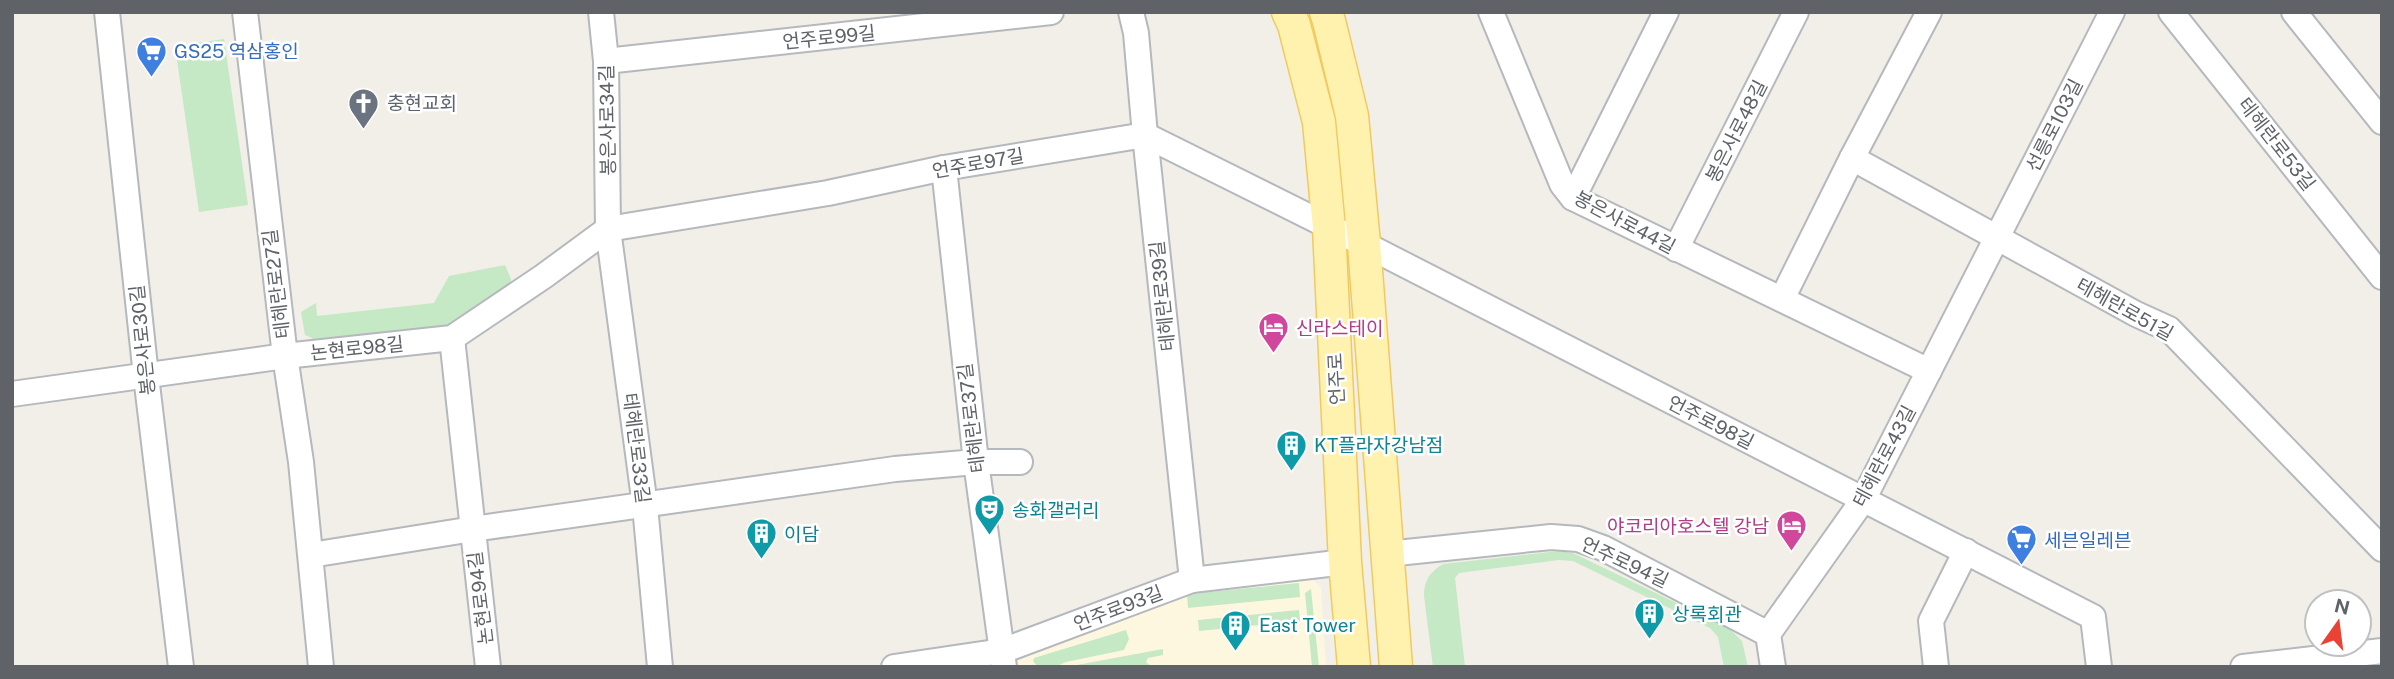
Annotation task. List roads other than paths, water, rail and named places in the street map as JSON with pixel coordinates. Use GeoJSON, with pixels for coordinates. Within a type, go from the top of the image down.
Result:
{"type":"FeatureCollection","features":[{"type":"Feature","properties":{"kind":"main road","name":"언주로"},"geometry":{"type":"LineString","coordinates":[[1288,12],[1294,25],[1319,122],[1329,228],[1345,562],[1354,667]]}},
{"type":"Feature","properties":{"kind":"main road","name":"언주로"},"geometry":{"type":"LineString","coordinates":[[1326,12],[1352,117],[1396,667]]}},
{"type":"Feature","properties":{"kind":"street","name":"봉은사로30길"},"geometry":{"type":"LineString","coordinates":[[107,12],[146,376],[181,667]]}},
{"type":"Feature","properties":{"kind":"street","name":"테헤란로27길"},"geometry":{"type":"LineString","coordinates":[[245,12],[285,356],[301,462],[321,667]]}},
{"type":"Feature","properties":{"kind":"street","name":"봉은사로34길"},"geometry":{"type":"LineString","coordinates":[[601,12],[606,61],[608,229]]}},
{"type":"Feature","properties":{"kind":"street","name":"언주로99길"},"geometry":{"type":"LineString","coordinates":[[606,61],[1051,12]]}},
{"type":"Feature","properties":{"kind":"street","name":"테헤란로39길"},"geometry":{"type":"LineString","coordinates":[[1131,12],[1136,33],[1192,580]]}},
{"type":"Feature","properties":{"kind":"street","name":"봉은사로44길"},"geometry":{"type":"LineString","coordinates":[[1491,12],[1562,184],[1573,198],[1928,371]]}},
{"type":"Feature","properties":{"kind":"street"},"geometry":{"type":"LineString","coordinates":[[1573,198],[1666,12]]}},
{"type":"Feature","properties":{"kind":"street","name":"봉은사로48길"},"geometry":{"type":"LineString","coordinates":[[1676,249],[1796,12]]}},
{"type":"Feature","properties":{"kind":"street"},"geometry":{"type":"LineString","coordinates":[[1782,299],[1929,12]]}},
{"type":"Feature","properties":{"kind":"street","name":"선릉로103길"},"geometry":{"type":"LineString","coordinates":[[1996,238],[2112,12]]}},
{"type":"Feature","properties":{"kind":"street","name":"테헤란로53길"},"geometry":{"type":"LineString","coordinates":[[2171,12],[2382,277]]}},
{"type":"Feature","properties":{"kind":"street"},"geometry":{"type":"LineString","coordinates":[[2294,12],[2382,122]]}},
{"type":"Feature","properties":{"kind":"street","name":"언주로97길"},"geometry":{"type":"LineString","coordinates":[[608,229],[828,193],[944,168],[1145,135]]}},
{"type":"Feature","properties":{"kind":"street"},"geometry":{"type":"LineString","coordinates":[[1145,135],[1329,228]]}},
{"type":"Feature","properties":{"kind":"street","name":"테헤란로51길"},"geometry":{"type":"LineString","coordinates":[[1852,158],[2136,314],[2169,329],[2382,550]]}},
{"type":"Feature","properties":{"kind":"street","name":"테헤란로37길"},"geometry":{"type":"LineString","coordinates":[[944,168],[976,462],[1003,659]]}},
{"type":"Feature","properties":{"kind":"street","name":"언주로98길"},"geometry":{"type":"LineString","coordinates":[[1329,228],[2093,617],[2099,667]]}},
{"type":"Feature","properties":{"kind":"street","name":"논현로98길"},"geometry":{"type":"LineString","coordinates":[[12,394],[285,356],[452,338],[608,229]]}},
{"type":"Feature","properties":{"kind":"street","name":"테헤란로33길"},"geometry":{"type":"LineString","coordinates":[[608,229],[645,506],[660,667]]}},
{"type":"Feature","properties":{"kind":"street","name":"테헤란로43길"},"geometry":{"type":"LineString","coordinates":[[1768,634],[1863,500],[1996,238]]}},
{"type":"Feature","properties":{"kind":"street"},"geometry":{"type":"LineString","coordinates":[[452,338],[472,529]]}},
{"type":"Feature","properties":{"kind":"street"},"geometry":{"type":"LineString","coordinates":[[311,555],[472,529],[895,469],[976,462],[1020,462]]}},
{"type":"Feature","properties":{"kind":"street","name":"논현로94길"},"geometry":{"type":"LineString","coordinates":[[472,529],[488,667]]}},
{"type":"Feature","properties":{"kind":"street","name":"언주로94길"},"geometry":{"type":"LineString","coordinates":[[1387,554],[1551,537],[1578,539],[1603,548],[1768,634]]}},
{"type":"Feature","properties":{"kind":"street"},"geometry":{"type":"LineString","coordinates":[[1936,667],[1931,621],[1966,551]]}},
{"type":"Feature","properties":{"kind":"street","name":"언주로93길"},"geometry":{"type":"LineString","coordinates":[[894,667],[1003,659],[1192,580],[1345,562]]}},
{"type":"Feature","properties":{"kind":"street"},"geometry":{"type":"LineString","coordinates":[[1768,634],[1773,667]]}},
{"type":"Feature","properties":{"kind":"street"},"geometry":{"type":"LineString","coordinates":[[2243,667],[2382,651]]}},
{"type":"Feature","properties":{"kind":"place","name":"GS25 역삼홍인"},"geometry":{"type":"Point","coordinates":[151,78]}},
{"type":"Feature","properties":{"kind":"place","name":"충현교회"},"geometry":{"type":"Point","coordinates":[364,130]}},
{"type":"Feature","properties":{"kind":"place","name":"신라스테이"},"geometry":{"type":"Point","coordinates":[1273,355]}},
{"type":"Feature","properties":{"kind":"place","name":"KT플라자강남점"},"geometry":{"type":"Point","coordinates":[1291,472]}},
{"type":"Feature","properties":{"kind":"place","name":"송화갤러리"},"geometry":{"type":"Point","coordinates":[989,537]}},
{"type":"Feature","properties":{"kind":"place","name":"야코리아호스텔 강남"},"geometry":{"type":"Point","coordinates":[1792,553]}},
{"type":"Feature","properties":{"kind":"place","name":"이담"},"geometry":{"type":"Point","coordinates":[761,561]}},
{"type":"Feature","properties":{"kind":"place","name":"세븐일레븐"},"geometry":{"type":"Point","coordinates":[2021,567]}},
{"type":"Feature","properties":{"kind":"place","name":"상록회관"},"geometry":{"type":"Point","coordinates":[1649,641]}},
{"type":"Feature","properties":{"kind":"place","name":"East Tower"},"geometry":{"type":"Point","coordinates":[1236,652]}}]}
